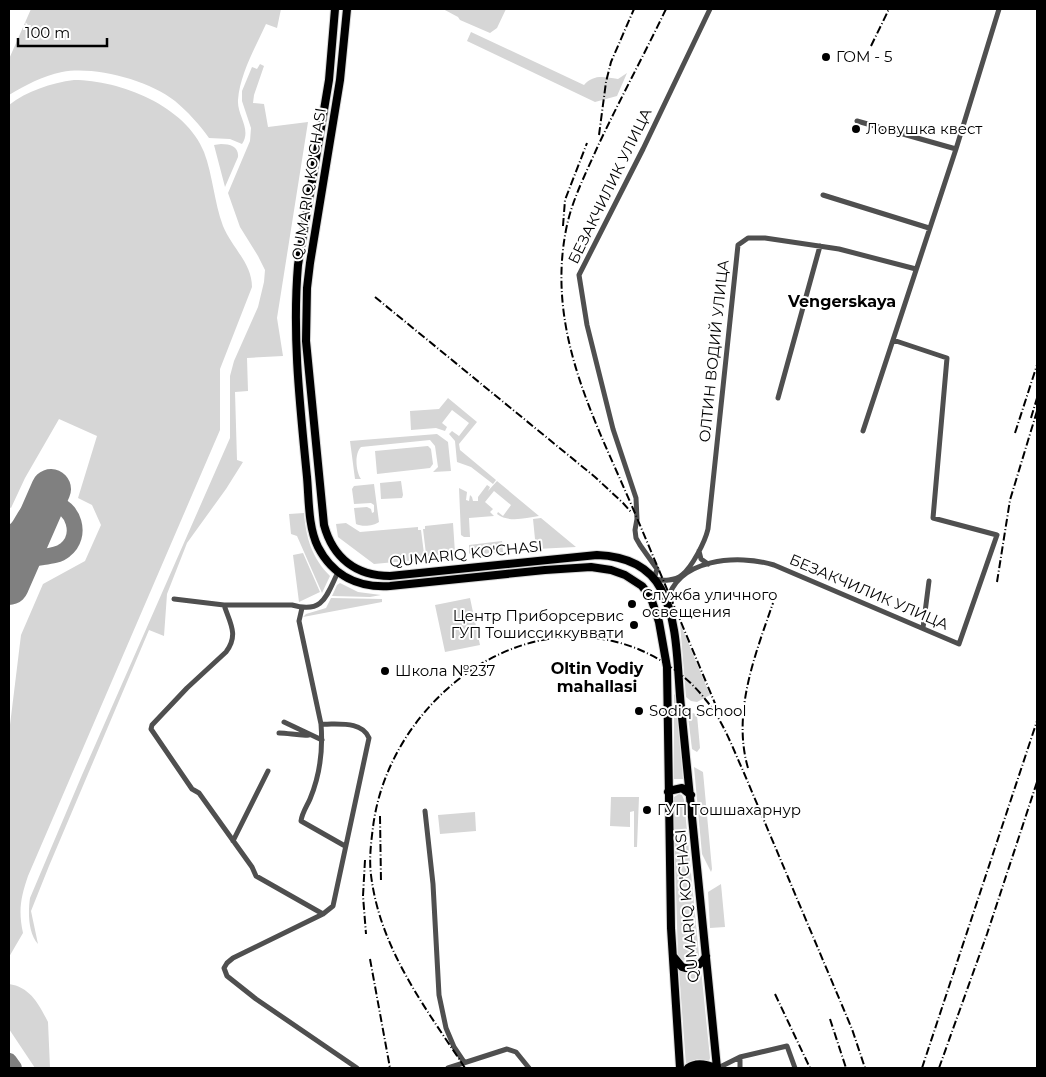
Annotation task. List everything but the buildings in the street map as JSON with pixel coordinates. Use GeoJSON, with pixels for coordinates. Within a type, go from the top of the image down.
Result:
{"type":"FeatureCollection","features":[{"type":"Feature","properties":{"kind":"main road","name":"QUMARIQ KO'CHASI"},"geometry":{"type":"LineString","coordinates":[[335,9],[329,80],[298,265],[296,289],[296,343],[303,435],[314,536],[322,553],[338,572],[353,581],[366,585],[380,586],[591,567],[625,574],[642,586],[654,604],[662,635],[667,667],[668,792],[673,954],[680,1068]]}},
{"type":"Feature","properties":{"kind":"main road","name":"QUMARIQ KO'CHASI"},"geometry":{"type":"LineString","coordinates":[[347,9],[341,70],[307,288],[306,341],[314,434],[324,526],[329,541],[342,560],[362,572],[378,576],[605,555],[633,563],[646,571],[661,588],[673,631],[691,794],[717,1068]]}},
{"type":"Feature","properties":{"kind":"main road"},"geometry":{"type":"LineString","coordinates":[[323,118],[333,119]]}},
{"type":"Feature","properties":{"kind":"main road"},"geometry":{"type":"LineString","coordinates":[[303,435],[314,434]]}},
{"type":"Feature","properties":{"kind":"main road"},"geometry":{"type":"LineString","coordinates":[[460,569],[461,579]]}},
{"type":"Feature","properties":{"kind":"main road"},"geometry":{"type":"LineString","coordinates":[[668,687],[679,686]]}},
{"type":"Feature","properties":{"kind":"main road"},"geometry":{"type":"LineString","coordinates":[[668,792],[682,788],[691,794]]}},
{"type":"Feature","properties":{"kind":"main road"},"geometry":{"type":"LineString","coordinates":[[673,954],[679,965],[688,969],[697,967],[706,956]]}},
{"type":"Feature","properties":{"kind":"main road"},"geometry":{"type":"LineString","coordinates":[[688,1068],[692,1065],[702,1064],[717,1068]]}},
{"type":"Feature","properties":{"kind":"street","name":"БЕЗАКЧИЛИК УЛИЦА"},"geometry":{"type":"LineString","coordinates":[[654,579],[657,569],[636,538],[636,498],[613,429],[589,332],[579,275],[643,149],[710,9]]}},
{"type":"Feature","properties":{"kind":"street"},"geometry":{"type":"LineString","coordinates":[[863,431],[1000,9]]}},
{"type":"Feature","properties":{"kind":"street"},"geometry":{"type":"LineString","coordinates":[[857,121],[956,149]]}},
{"type":"Feature","properties":{"kind":"street"},"geometry":{"type":"LineString","coordinates":[[823,195],[930,228]]}},
{"type":"Feature","properties":{"kind":"street","name":"ОЛТИН ВОДИЙ УЛИЦА"},"geometry":{"type":"LineString","coordinates":[[666,602],[671,589],[699,550],[707,534],[711,516],[737,248],[744,239],[752,237],[839,249],[916,269]]}},
{"type":"Feature","properties":{"kind":"street"},"geometry":{"type":"LineString","coordinates":[[778,398],[820,246]]}},
{"type":"Feature","properties":{"kind":"street","name":"БЕЗАКЧИЛИК УЛИЦА"},"geometry":{"type":"LineString","coordinates":[[682,575],[708,564],[736,559],[761,561],[959,644],[997,535],[933,518],[947,358],[893,340]]}},
{"type":"Feature","properties":{"kind":"street"},"geometry":{"type":"LineString","coordinates":[[699,550],[701,559],[708,564]]}},
{"type":"Feature","properties":{"kind":"street"},"geometry":{"type":"LineString","coordinates":[[174,599],[224,605],[292,605],[302,608],[313,608],[318,606],[326,597],[338,572]]}},
{"type":"Feature","properties":{"kind":"street"},"geometry":{"type":"LineString","coordinates":[[654,579],[669,580],[682,575]]}},
{"type":"Feature","properties":{"kind":"street"},"geometry":{"type":"LineString","coordinates":[[923,628],[929,581]]}},
{"type":"Feature","properties":{"kind":"street"},"geometry":{"type":"LineString","coordinates":[[224,605],[234,634],[231,646],[169,706],[152,725],[151,729],[192,789],[199,793],[258,878],[323,914]]}},
{"type":"Feature","properties":{"kind":"street"},"geometry":{"type":"LineString","coordinates":[[302,608],[299,621],[321,724],[322,740],[320,764],[315,784],[301,821],[345,846]]}},
{"type":"Feature","properties":{"kind":"street"},"geometry":{"type":"LineString","coordinates":[[284,722],[322,740]]}},
{"type":"Feature","properties":{"kind":"street"},"geometry":{"type":"LineString","coordinates":[[321,724],[359,727],[365,731],[369,738],[333,906],[323,914],[233,958],[226,964],[224,971],[228,977],[256,999],[357,1068]]}},
{"type":"Feature","properties":{"kind":"street"},"geometry":{"type":"LineString","coordinates":[[279,733],[310,735]]}},
{"type":"Feature","properties":{"kind":"street"},"geometry":{"type":"LineString","coordinates":[[233,841],[268,771]]}},
{"type":"Feature","properties":{"kind":"street"},"geometry":{"type":"LineString","coordinates":[[425,811],[433,884],[439,995],[446,1028],[454,1047],[464,1062]]}},
{"type":"Feature","properties":{"kind":"street"},"geometry":{"type":"LineString","coordinates":[[717,1068],[740,1057],[787,1046],[795,1068]]}},
{"type":"Feature","properties":{"kind":"street"},"geometry":{"type":"LineString","coordinates":[[448,1068],[498,1051],[510,1049],[516,1052],[529,1068]]}},
{"type":"Feature","properties":{"kind":"street"},"geometry":{"type":"LineString","coordinates":[[739,1068],[740,1057]]}},
{"type":"Feature","properties":{"kind":"street"},"geometry":{"type":"LineString","coordinates":[[734,1061],[739,1068]]}},
{"type":"Feature","properties":{"kind":"shaded area"},"geometry":{"type":"Polygon","coordinates":[[[31,9],[281,9],[277,28],[266,24],[249,61],[239,90],[238,106],[245,128],[245,138],[242,144],[230,139],[209,138],[184,109],[164,93],[121,76],[90,71],[62,72],[41,78],[9,95],[9,59],[31,9]]]}},
{"type":"Feature","properties":{"kind":"shaded area"},"geometry":{"type":"Polygon","coordinates":[[[443,9],[506,9],[497,28],[490,33],[460,20],[443,9]]]}},
{"type":"Feature","properties":{"kind":"shaded area"},"geometry":{"type":"Polygon","coordinates":[[[471,32],[584,85],[595,78],[618,79],[627,73],[617,96],[595,102],[467,41],[471,32]]]}},
{"type":"Feature","properties":{"kind":"shaded area"},"geometry":{"type":"Polygon","coordinates":[[[260,64],[264,66],[253,103],[264,104],[268,127],[308,122],[277,318],[283,356],[247,358],[248,391],[235,392],[237,460],[243,462],[187,543],[167,594],[164,636],[149,630],[31,911],[38,944],[32,934],[29,916],[30,898],[230,438],[230,376],[234,361],[258,307],[265,270],[240,227],[228,193],[250,141],[251,128],[242,101],[242,91],[252,67],[257,69],[260,64]]]}},
{"type":"Feature","properties":{"kind":"shaded area"},"geometry":{"type":"Polygon","coordinates":[[[74,80],[92,81],[131,91],[150,99],[183,121],[195,136],[204,152],[223,226],[249,270],[252,287],[220,369],[220,430],[28,876],[21,904],[23,933],[9,957],[9,733],[21,635],[43,584],[85,561],[101,525],[92,505],[78,498],[97,436],[59,419],[25,478],[11,508],[9,507],[9,105],[40,88],[74,80]]]}},
{"type":"Feature","properties":{"kind":"shaded area"},"geometry":{"type":"Polygon","coordinates":[[[221,144],[236,148],[238,154],[225,187],[214,145],[221,144]]]}},
{"type":"Feature","properties":{"kind":"shaded area"},"geometry":{"type":"Polygon","coordinates":[[[448,398],[477,422],[459,444],[460,450],[496,480],[493,484],[471,467],[457,462],[455,441],[449,434],[452,431],[459,436],[469,423],[452,410],[442,423],[447,427],[445,431],[436,428],[411,430],[410,411],[439,409],[448,398]]]}},
{"type":"Feature","properties":{"kind":"shaded area"},"geometry":{"type":"Polygon","coordinates":[[[437,434],[448,442],[451,471],[433,472],[438,467],[435,446],[430,440],[361,447],[357,454],[356,463],[361,479],[355,479],[350,441],[437,434]]]}},
{"type":"Feature","properties":{"kind":"shaded area"},"geometry":{"type":"Polygon","coordinates":[[[428,446],[431,449],[433,464],[430,468],[377,474],[375,451],[428,446]]]}},
{"type":"Feature","properties":{"kind":"shaded area"},"geometry":{"type":"Polygon","coordinates":[[[401,481],[402,498],[381,499],[380,483],[401,481]]]}},
{"type":"Feature","properties":{"kind":"shaded area"},"geometry":{"type":"Polygon","coordinates":[[[497,481],[539,516],[517,519],[502,517],[497,514],[498,512],[503,516],[511,505],[494,491],[485,502],[493,509],[490,512],[494,516],[469,518],[470,537],[464,537],[461,535],[459,488],[467,492],[466,500],[469,501],[470,495],[473,501],[478,501],[478,497],[487,485],[490,487],[488,491],[497,481]]]}},
{"type":"Feature","properties":{"kind":"shaded area"},"geometry":{"type":"Polygon","coordinates":[[[374,484],[379,522],[368,526],[361,526],[356,524],[354,508],[367,507],[371,509],[372,513],[374,512],[374,505],[371,503],[354,504],[352,489],[354,486],[374,484]]]}},
{"type":"Feature","properties":{"kind":"shaded area"},"geometry":{"type":"Polygon","coordinates":[[[304,513],[306,531],[314,555],[330,576],[322,593],[297,536],[291,534],[289,514],[304,513]]]}},
{"type":"Feature","properties":{"kind":"shaded area"},"geometry":{"type":"Polygon","coordinates":[[[541,518],[576,547],[536,549],[533,519],[541,518]]]}},
{"type":"Feature","properties":{"kind":"shaded area"},"geometry":{"type":"Polygon","coordinates":[[[346,523],[360,532],[418,527],[418,530],[421,530],[424,554],[422,558],[416,558],[416,560],[374,564],[338,537],[336,524],[346,523]]]}},
{"type":"Feature","properties":{"kind":"shaded area"},"geometry":{"type":"Polygon","coordinates":[[[453,523],[455,553],[428,556],[426,554],[423,529],[425,529],[425,526],[453,523]]]}},
{"type":"Feature","properties":{"kind":"shaded area"},"geometry":{"type":"Polygon","coordinates":[[[502,541],[503,552],[471,555],[469,553],[469,545],[502,541]]]}},
{"type":"Feature","properties":{"kind":"shaded area"},"geometry":{"type":"Polygon","coordinates":[[[303,553],[320,592],[299,602],[293,555],[303,553]]]}},
{"type":"Feature","properties":{"kind":"shaded area"},"geometry":{"type":"Polygon","coordinates":[[[340,583],[358,592],[381,595],[370,597],[332,596],[337,585],[340,583]]]}},
{"type":"Feature","properties":{"kind":"shaded area"},"geometry":{"type":"Polygon","coordinates":[[[331,598],[382,599],[382,602],[303,617],[306,614],[326,608],[331,598]]]}},
{"type":"Feature","properties":{"kind":"shaded area"},"geometry":{"type":"Polygon","coordinates":[[[470,598],[480,645],[445,652],[435,605],[470,598]]]}},
{"type":"Feature","properties":{"kind":"shaded area"},"geometry":{"type":"Polygon","coordinates":[[[680,623],[710,695],[697,702],[691,701],[686,697],[680,623]]]}},
{"type":"Feature","properties":{"kind":"shaded area"},"geometry":{"type":"Polygon","coordinates":[[[675,694],[683,779],[674,779],[675,694]]]}},
{"type":"Feature","properties":{"kind":"shaded area"},"geometry":{"type":"Polygon","coordinates":[[[693,713],[697,715],[700,748],[697,752],[692,749],[688,716],[693,713]]]}},
{"type":"Feature","properties":{"kind":"shaded area"},"geometry":{"type":"Polygon","coordinates":[[[694,767],[703,772],[711,872],[702,854],[694,767]]]}},
{"type":"Feature","properties":{"kind":"shaded area"},"geometry":{"type":"Polygon","coordinates":[[[679,794],[682,795],[684,800],[699,955],[692,962],[683,960],[678,956],[673,800],[679,794]]]}},
{"type":"Feature","properties":{"kind":"shaded area"},"geometry":{"type":"Polygon","coordinates":[[[611,797],[639,797],[637,847],[634,847],[634,811],[630,812],[630,827],[610,826],[611,797]]]}},
{"type":"Feature","properties":{"kind":"shaded area"},"geometry":{"type":"Polygon","coordinates":[[[475,812],[476,831],[440,834],[438,815],[475,812]]]}},
{"type":"Feature","properties":{"kind":"shaded area"},"geometry":{"type":"Polygon","coordinates":[[[721,884],[725,927],[710,928],[708,892],[721,884]]]}},
{"type":"Feature","properties":{"kind":"shaded area"},"geometry":{"type":"Polygon","coordinates":[[[701,969],[710,1058],[709,1061],[697,1059],[686,1065],[679,971],[690,973],[701,969]]]}},
{"type":"Feature","properties":{"kind":"shaded area"},"geometry":{"type":"Polygon","coordinates":[[[9,984],[23,989],[33,997],[48,1022],[50,1068],[35,1068],[9,1029],[9,984]]]}},
{"type":"Feature","properties":{"kind":"taxiway"},"geometry":{"type":"LineString","coordinates":[[9,532],[18,528],[34,506],[42,503],[60,505],[71,515],[74,522],[75,530],[71,544],[58,554],[28,558],[18,553],[11,544]]}},
{"type":"Feature","properties":{"kind":"taxiway"},"geometry":{"type":"LineString","coordinates":[[11,543],[15,561],[12,579]]}},
{"type":"Feature","properties":{"kind":"taxiway"},"geometry":{"type":"LineString","coordinates":[[9,1061],[14,1068]]}},
{"type":"Feature","properties":{"kind":"runway"},"geometry":{"type":"LineString","coordinates":[[9,585],[51,489]]}},
{"type":"Feature","properties":{"kind":"railway"},"geometry":{"type":"LineString","coordinates":[[599,135],[606,82],[611,62],[634,9]]}},
{"type":"Feature","properties":{"kind":"railway"},"geometry":{"type":"LineString","coordinates":[[666,9],[597,148],[573,205],[567,225],[562,264],[563,303],[568,340],[591,412],[716,706]]}},
{"type":"Feature","properties":{"kind":"railway"},"geometry":{"type":"LineString","coordinates":[[871,46],[889,9]]}},
{"type":"Feature","properties":{"kind":"railway"},"geometry":{"type":"LineString","coordinates":[[563,226],[565,200],[587,143]]}},
{"type":"Feature","properties":{"kind":"railway"},"geometry":{"type":"LineString","coordinates":[[375,297],[595,477],[631,512]]}},
{"type":"Feature","properties":{"kind":"railway"},"geometry":{"type":"LineString","coordinates":[[1015,433],[1037,365]]}},
{"type":"Feature","properties":{"kind":"railway"},"geometry":{"type":"LineString","coordinates":[[1031,418],[1037,398]]}},
{"type":"Feature","properties":{"kind":"railway"},"geometry":{"type":"LineString","coordinates":[[997,582],[1010,500],[1037,411]]}},
{"type":"Feature","properties":{"kind":"railway"},"geometry":{"type":"LineString","coordinates":[[748,768],[744,747],[744,705],[753,664],[773,603]]}},
{"type":"Feature","properties":{"kind":"railway"},"geometry":{"type":"LineString","coordinates":[[465,1068],[406,976],[394,953],[376,902],[370,863],[373,827],[384,783],[404,741],[431,705],[465,674],[504,652],[547,639],[592,638],[638,649],[657,658],[691,683],[717,716],[744,773],[852,1029],[865,1068]]}},
{"type":"Feature","properties":{"kind":"railway"},"geometry":{"type":"LineString","coordinates":[[922,1068],[1037,721]]}},
{"type":"Feature","properties":{"kind":"railway"},"geometry":{"type":"LineString","coordinates":[[939,1068],[987,934],[1037,782]]}},
{"type":"Feature","properties":{"kind":"railway"},"geometry":{"type":"LineString","coordinates":[[380,816],[381,882]]}},
{"type":"Feature","properties":{"kind":"railway"},"geometry":{"type":"LineString","coordinates":[[365,860],[363,896],[366,934]]}},
{"type":"Feature","properties":{"kind":"railway"},"geometry":{"type":"LineString","coordinates":[[370,959],[390,1068]]}},
{"type":"Feature","properties":{"kind":"railway"},"geometry":{"type":"LineString","coordinates":[[775,994],[810,1068]]}},
{"type":"Feature","properties":{"kind":"railway"},"geometry":{"type":"LineString","coordinates":[[830,1019],[846,1068]]}},
{"type":"Feature","properties":{"kind":"place","name":"ГОМ - 5"},"geometry":{"type":"Point","coordinates":[826,57]}},
{"type":"Feature","properties":{"kind":"place","name":"Ловушка квест"},"geometry":{"type":"Point","coordinates":[856,129]}},
{"type":"Feature","properties":{"kind":"place","name":"Служба уличного освещения"},"geometry":{"type":"Point","coordinates":[632,604]}},
{"type":"Feature","properties":{"kind":"place","name":"Центр Приборсервис ГУП Тошиссиккуввати"},"geometry":{"type":"Point","coordinates":[634,625]}},
{"type":"Feature","properties":{"kind":"place","name":"Школа №237"},"geometry":{"type":"Point","coordinates":[385,671]}},
{"type":"Feature","properties":{"kind":"place","name":"Sodiq School"},"geometry":{"type":"Point","coordinates":[639,711]}},
{"type":"Feature","properties":{"kind":"place","name":"ГУП Тошшахарнур"},"geometry":{"type":"Point","coordinates":[647,810]}},
{"type":"Feature","properties":{"kind":"district","name":"Vengerskaya"},"geometry":{"type":"Point","coordinates":[842,301]}},
{"type":"Feature","properties":{"kind":"district","name":"Oltin Vodiy mahallasi"},"geometry":{"type":"Point","coordinates":[597,677]}}]}
